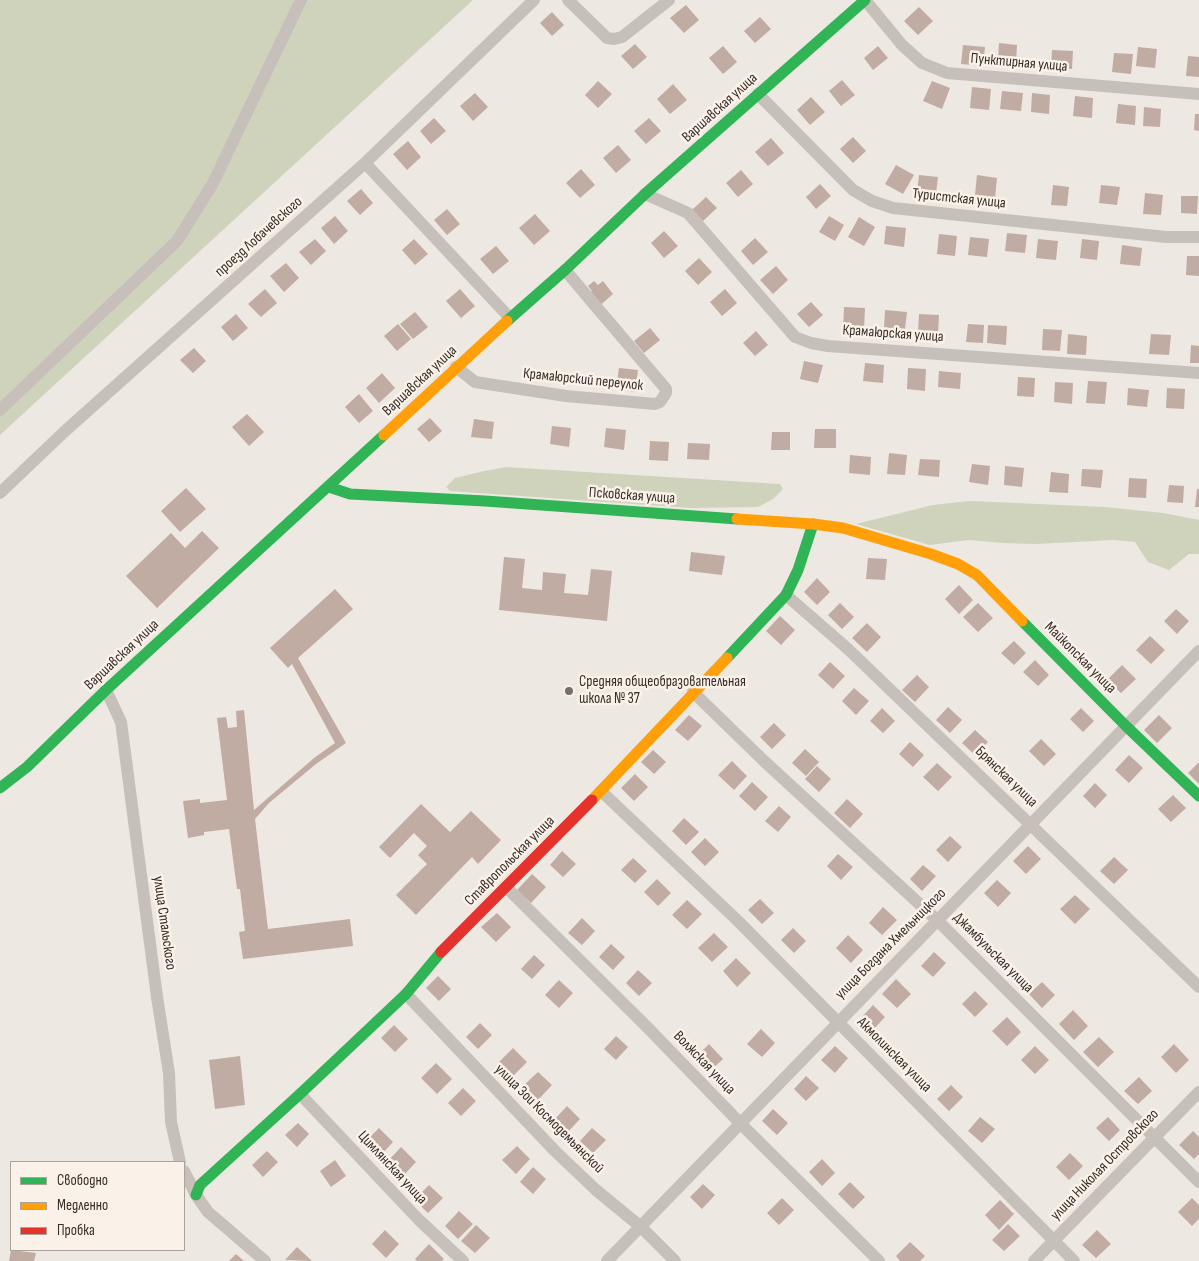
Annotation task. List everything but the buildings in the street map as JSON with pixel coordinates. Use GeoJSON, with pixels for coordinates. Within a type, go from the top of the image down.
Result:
{"type":"FeatureCollection","features":[{"type":"Feature","properties":{"kind":"street"},"geometry":{"type":"LineString","coordinates":[[0,410],[177,241],[212,185],[301,0]]}},
{"type":"Feature","properties":{"kind":"street","name":"проезд Лобачевского"},"geometry":{"type":"LineString","coordinates":[[0,492],[64,432],[366,163],[534,0]]}},
{"type":"Feature","properties":{"kind":"street"},"geometry":{"type":"LineString","coordinates":[[568,0],[607,38],[614,39],[622,37],[669,0]]}},
{"type":"Feature","properties":{"kind":"street","name":"Пунктирная улица"},"geometry":{"type":"LineString","coordinates":[[865,0],[902,45],[922,63],[947,74],[1199,94]]}},
{"type":"Feature","properties":{"kind":"street","name":"Варшавская улица"},"geometry":{"type":"LineString","coordinates":[[0,788],[27,767],[106,690],[329,487],[456,367],[565,270],[645,194],[865,0]]}},
{"type":"Feature","properties":{"kind":"street","name":"Туристская улица"},"geometry":{"type":"LineString","coordinates":[[758,94],[853,190],[872,201],[886,206],[1166,237],[1199,237]]}},
{"type":"Feature","properties":{"kind":"street"},"geometry":{"type":"LineString","coordinates":[[366,163],[510,318]]}},
{"type":"Feature","properties":{"kind":"street","name":"Крамаюрская улица"},"geometry":{"type":"LineString","coordinates":[[645,194],[688,213],[794,337],[803,340],[828,346],[1199,373]]}},
{"type":"Feature","properties":{"kind":"street","name":"Крамаюрский переулок"},"geometry":{"type":"LineString","coordinates":[[456,367],[475,382],[566,396],[655,404],[660,402],[666,393],[666,389],[565,270]]}},
{"type":"Feature","properties":{"kind":"street","name":"Псковская улица"},"geometry":{"type":"LineString","coordinates":[[329,487],[350,494],[813,524],[843,528],[931,554]]}},
{"type":"Feature","properties":{"kind":"street","name":"Ставропольская улица"},"geometry":{"type":"LineString","coordinates":[[196,1195],[200,1185],[406,994],[441,952],[601,791],[692,692],[786,595],[798,570],[813,524]]}},
{"type":"Feature","properties":{"kind":"street","name":"Майкопская улица"},"geometry":{"type":"LineString","coordinates":[[931,554],[958,564],[977,576],[1126,726],[1199,796]]}},
{"type":"Feature","properties":{"kind":"street","name":"Брянская улица"},"geometry":{"type":"LineString","coordinates":[[786,595],[848,649],[1199,987]]}},
{"type":"Feature","properties":{"kind":"street","name":"улица Богдана Хмельницкого"},"geometry":{"type":"LineString","coordinates":[[607,1261],[1199,651]]}},
{"type":"Feature","properties":{"kind":"street","name":"улица Стальского"},"geometry":{"type":"LineString","coordinates":[[106,690],[121,722],[157,997],[169,1073],[171,1122],[180,1161]]}},
{"type":"Feature","properties":{"kind":"street","name":"Джамбульская улица"},"geometry":{"type":"LineString","coordinates":[[692,692],[764,761],[938,920],[1199,1182]]}},
{"type":"Feature","properties":{"kind":"street","name":"Акмолинская улица"},"geometry":{"type":"LineString","coordinates":[[601,791],[738,922],[1074,1261]]}},
{"type":"Feature","properties":{"kind":"street","name":"Волжская улица"},"geometry":{"type":"LineString","coordinates":[[506,886],[879,1261]]}},
{"type":"Feature","properties":{"kind":"street","name":"улица Зои Космодемьянской"},"geometry":{"type":"LineString","coordinates":[[406,994],[555,1151],[596,1190],[641,1227],[676,1261]]}},
{"type":"Feature","properties":{"kind":"street","name":"улица Николая Островского"},"geometry":{"type":"LineString","coordinates":[[1034,1261],[1199,1092]]}},
{"type":"Feature","properties":{"kind":"street","name":"Цимлянская улица"},"geometry":{"type":"LineString","coordinates":[[300,1094],[419,1220],[464,1261]]}},
{"type":"Feature","properties":{"kind":"street"},"geometry":{"type":"LineString","coordinates":[[185,1173],[196,1195],[208,1212],[265,1261]]}},
{"type":"Feature","properties":{"kind":"green space"},"geometry":{"type":"Polygon","coordinates":[[[0,0],[473,0],[0,435],[0,0]]]}},
{"type":"Feature","properties":{"kind":"green space"},"geometry":{"type":"Polygon","coordinates":[[[506,467],[780,484],[783,489],[773,499],[758,507],[691,508],[450,491],[446,487],[455,478],[506,467]]]}},
{"type":"Feature","properties":{"kind":"green space"},"geometry":{"type":"Polygon","coordinates":[[[970,501],[1105,507],[1163,513],[1199,520],[1199,554],[1189,554],[1169,570],[1148,562],[1135,542],[1114,540],[1035,544],[968,540],[930,545],[856,524],[933,505],[970,501]]]}},
{"type":"Feature","properties":{"kind":"traffic: fast"},"geometry":{"type":"LineString","coordinates":[[507,321],[565,270],[645,194],[865,0]]}},
{"type":"Feature","properties":{"kind":"traffic: fast"},"geometry":{"type":"LineString","coordinates":[[0,788],[27,767],[106,690],[384,435]]}},
{"type":"Feature","properties":{"kind":"traffic: fast"},"geometry":{"type":"LineString","coordinates":[[329,487],[350,494],[485,501],[737,519]]}},
{"type":"Feature","properties":{"kind":"traffic: fast"},"geometry":{"type":"LineString","coordinates":[[727,658],[786,595],[798,570],[813,524]]}},
{"type":"Feature","properties":{"kind":"traffic: fast"},"geometry":{"type":"LineString","coordinates":[[1022,621],[1126,726],[1199,796]]}},
{"type":"Feature","properties":{"kind":"traffic: fast"},"geometry":{"type":"LineString","coordinates":[[196,1195],[200,1185],[406,994],[441,952]]}},
{"type":"Feature","properties":{"kind":"traffic: slow"},"geometry":{"type":"LineString","coordinates":[[384,435],[507,321]]}},
{"type":"Feature","properties":{"kind":"traffic: slow"},"geometry":{"type":"LineString","coordinates":[[737,519],[843,528],[931,554],[958,564],[977,575],[1022,621]]}},
{"type":"Feature","properties":{"kind":"traffic: slow"},"geometry":{"type":"LineString","coordinates":[[592,800],[727,658]]}},
{"type":"Feature","properties":{"kind":"traffic: jam"},"geometry":{"type":"LineString","coordinates":[[441,952],[592,800]]}},
{"type":"Feature","properties":{"kind":"place","name":"Средняя общеобразовательная школа № 37"},"geometry":{"type":"Point","coordinates":[569,691]}}]}
